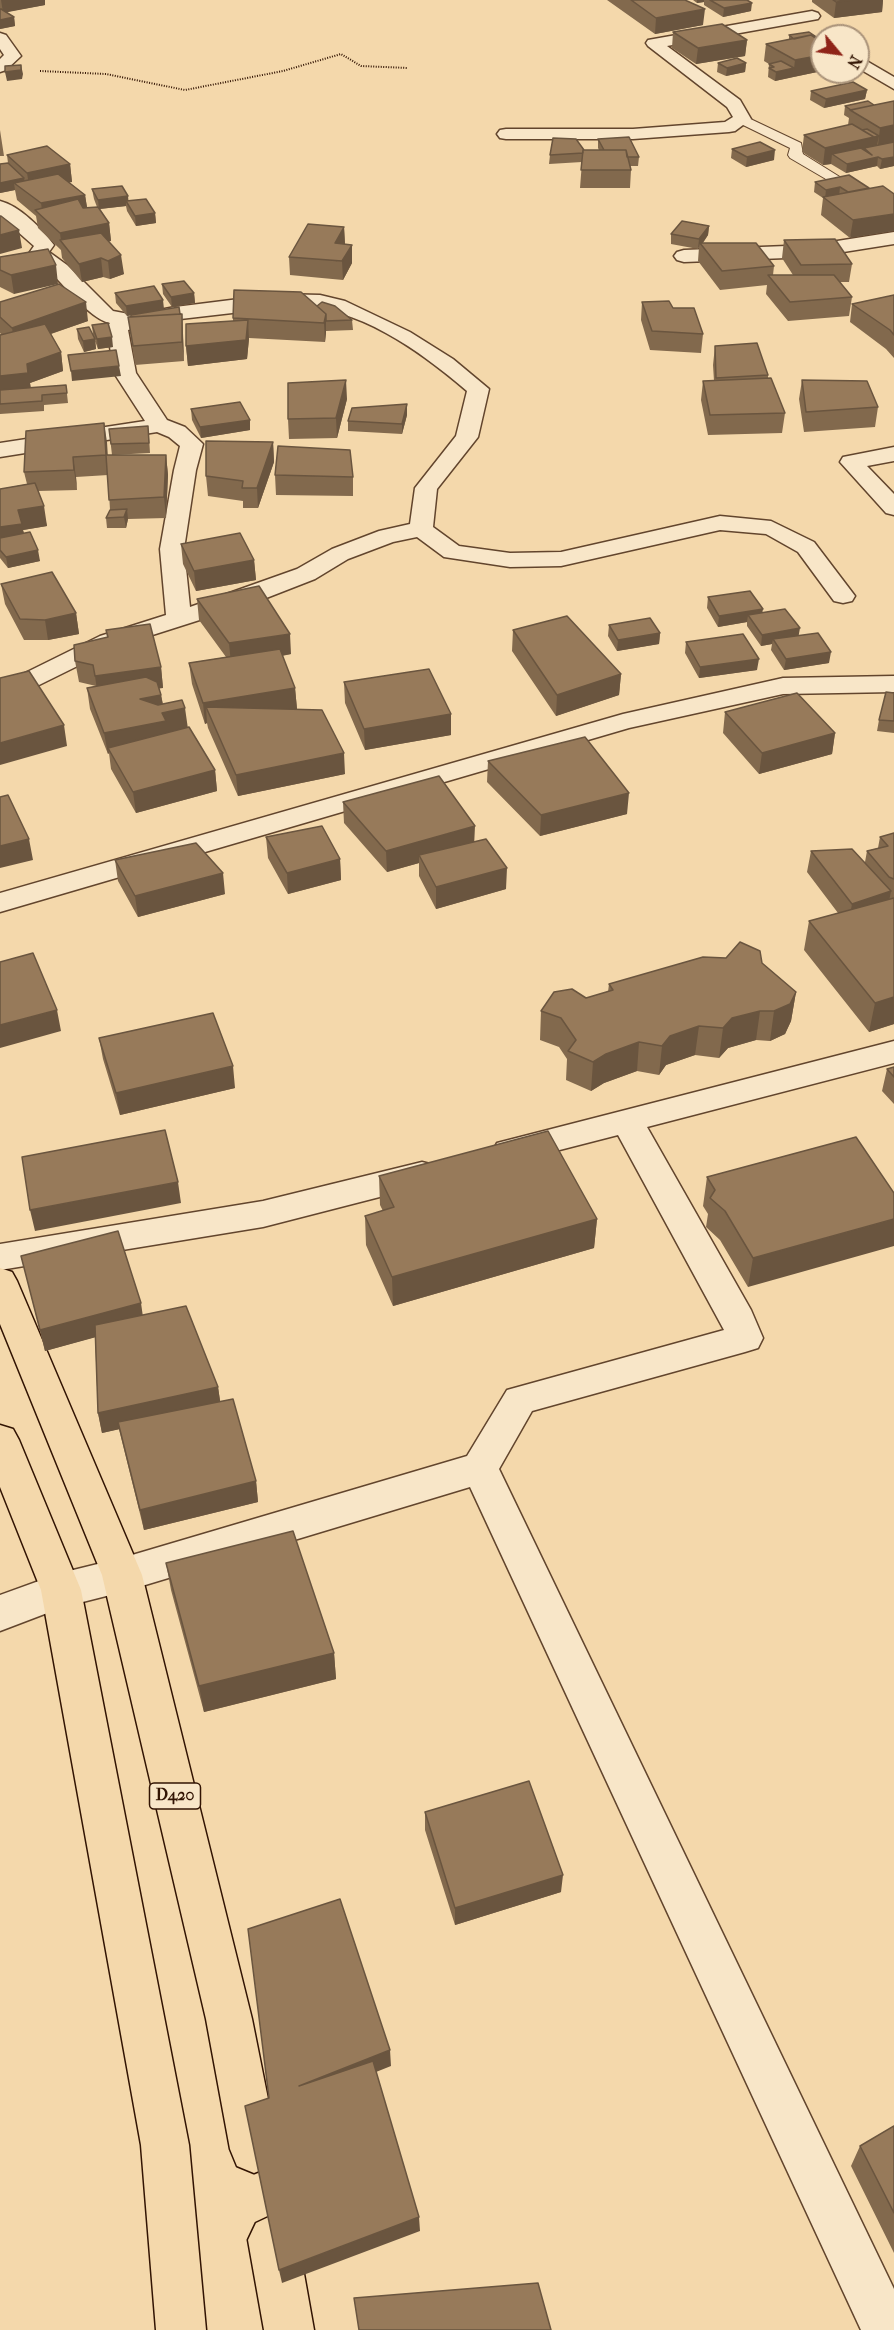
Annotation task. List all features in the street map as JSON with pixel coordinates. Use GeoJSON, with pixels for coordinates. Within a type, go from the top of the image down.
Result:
{"type":"FeatureCollection","features":[{"type":"Feature","properties":{"kind":"highway","name":"D420"},"geometry":{"type":"LineString","coordinates":[[0,1281],[122,1575],[229,2019],[285,2298],[289,2330]]}},
{"type":"Feature","properties":{"kind":"highway"},"geometry":{"type":"LineString","coordinates":[[0,1440],[61,1590],[165,2145],[181,2330]]}},
{"type":"Feature","properties":{"kind":"street"},"geometry":{"type":"LineString","coordinates":[[779,7],[793,20]]}},
{"type":"Feature","properties":{"kind":"street"},"geometry":{"type":"LineString","coordinates":[[506,134],[633,134],[729,127],[742,119],[734,104],[654,43],[793,20],[812,24]]}},
{"type":"Feature","properties":{"kind":"street"},"geometry":{"type":"LineString","coordinates":[[0,38],[14,56],[0,67]]}},
{"type":"Feature","properties":{"kind":"street"},"geometry":{"type":"LineString","coordinates":[[870,69],[894,84]]}},
{"type":"Feature","properties":{"kind":"street"},"geometry":{"type":"LineString","coordinates":[[0,207],[21,222],[44,245],[34,260],[0,268]]}},
{"type":"Feature","properties":{"kind":"street"},"geometry":{"type":"LineString","coordinates":[[684,256],[812,251],[894,238]]}},
{"type":"Feature","properties":{"kind":"street"},"geometry":{"type":"LineString","coordinates":[[39,254],[60,268],[106,316],[134,321]]}},
{"type":"Feature","properties":{"kind":"street"},"geometry":{"type":"LineString","coordinates":[[159,425],[125,373],[117,327],[134,321],[277,300],[321,301],[360,312],[456,369],[478,389],[467,437],[426,488],[421,529]]}},
{"type":"Feature","properties":{"kind":"street"},"geometry":{"type":"LineString","coordinates":[[0,450],[159,425],[177,432],[192,444],[185,470],[172,549],[179,617]]}},
{"type":"Feature","properties":{"kind":"street"},"geometry":{"type":"LineString","coordinates":[[894,454],[851,462],[894,507]]}},
{"type":"Feature","properties":{"kind":"street"},"geometry":{"type":"LineString","coordinates":[[0,689],[26,682],[109,641],[247,597],[296,578],[340,554],[387,536],[421,529],[452,552],[510,560],[561,559],[720,523],[771,528],[806,548],[843,596]]}},
{"type":"Feature","properties":{"kind":"street"},"geometry":{"type":"LineString","coordinates":[[0,903],[623,722],[783,686],[894,684]]}},
{"type":"Feature","properties":{"kind":"street"},"geometry":{"type":"LineString","coordinates":[[479,1159],[894,1052]]}},
{"type":"Feature","properties":{"kind":"street"},"geometry":{"type":"LineString","coordinates":[[0,1613],[61,1590],[122,1575],[480,1468],[520,1400],[745,1338],[739,1320],[627,1121]]}},
{"type":"Feature","properties":{"kind":"street"},"geometry":{"type":"LineString","coordinates":[[0,1257],[263,1214],[445,1168]]}},
{"type":"Feature","properties":{"kind":"street"},"geometry":{"type":"LineString","coordinates":[[480,1468],[887,2330]]}},
{"type":"Feature","properties":{"kind":"lane"},"geometry":{"type":"LineString","coordinates":[[742,119],[795,146],[797,151],[795,155],[836,179]]}},
{"type":"Feature","properties":{"kind":"path"},"geometry":{"type":"LineString","coordinates":[[31,71],[106,74],[185,90],[283,71],[341,54],[361,66],[408,68]]}},
{"type":"Feature","properties":{"kind":"building"},"geometry":{"type":"Polygon","coordinates":[[[631,0],[685,0],[705,9],[656,18],[631,0]]]}},
{"type":"Feature","properties":{"kind":"building"},"geometry":{"type":"Polygon","coordinates":[[[710,0],[747,0],[752,3],[724,8],[710,0]]]}},
{"type":"Feature","properties":{"kind":"building"},"geometry":{"type":"Polygon","coordinates":[[[1,9],[14,17],[0,20],[1,9]]]}},
{"type":"Feature","properties":{"kind":"building"},"geometry":{"type":"Polygon","coordinates":[[[722,24],[747,40],[698,48],[673,32],[722,24]]]}},
{"type":"Feature","properties":{"kind":"building"},"geometry":{"type":"Polygon","coordinates":[[[810,33],[810,35],[794,39],[789,35],[810,33]]]}},
{"type":"Feature","properties":{"kind":"building"},"geometry":{"type":"Polygon","coordinates":[[[810,35],[810,57],[795,60],[766,44],[810,35]]]}},
{"type":"Feature","properties":{"kind":"building"},"geometry":{"type":"Polygon","coordinates":[[[737,58],[746,63],[727,68],[718,63],[737,58]]]}},
{"type":"Feature","properties":{"kind":"building"},"geometry":{"type":"Polygon","coordinates":[[[781,61],[794,68],[776,72],[769,68],[774,67],[769,64],[781,61]]]}},
{"type":"Feature","properties":{"kind":"building"},"geometry":{"type":"Polygon","coordinates":[[[21,65],[21,70],[5,72],[5,66],[21,65]]]}},
{"type":"Feature","properties":{"kind":"building"},"geometry":{"type":"Polygon","coordinates":[[[844,84],[856,84],[867,90],[826,99],[811,91],[844,84]]]}},
{"type":"Feature","properties":{"kind":"building"},"geometry":{"type":"Polygon","coordinates":[[[868,101],[874,105],[851,110],[845,106],[868,101]]]}},
{"type":"Feature","properties":{"kind":"building"},"geometry":{"type":"Polygon","coordinates":[[[894,101],[894,125],[880,128],[850,110],[894,101]]]}},
{"type":"Feature","properties":{"kind":"building"},"geometry":{"type":"Polygon","coordinates":[[[852,124],[874,137],[825,148],[804,135],[852,124]]]}},
{"type":"Feature","properties":{"kind":"building"},"geometry":{"type":"Polygon","coordinates":[[[867,129],[879,136],[874,137],[862,130],[867,129]]]}},
{"type":"Feature","properties":{"kind":"building"},"geometry":{"type":"Polygon","coordinates":[[[629,137],[639,157],[627,157],[626,150],[604,150],[598,139],[629,137]]]}},
{"type":"Feature","properties":{"kind":"building"},"geometry":{"type":"Polygon","coordinates":[[[553,138],[576,139],[584,150],[583,153],[550,155],[553,138]]]}},
{"type":"Feature","properties":{"kind":"building"},"geometry":{"type":"Polygon","coordinates":[[[760,142],[775,150],[747,157],[732,149],[760,142]]]}},
{"type":"Feature","properties":{"kind":"building"},"geometry":{"type":"Polygon","coordinates":[[[894,142],[894,157],[882,159],[878,157],[847,164],[832,154],[861,148],[872,155],[864,148],[894,142]]]}},
{"type":"Feature","properties":{"kind":"building"},"geometry":{"type":"Polygon","coordinates":[[[47,146],[70,164],[27,173],[7,155],[47,146]]]}},
{"type":"Feature","properties":{"kind":"building"},"geometry":{"type":"Polygon","coordinates":[[[583,150],[626,150],[631,170],[581,170],[583,150]]]}},
{"type":"Feature","properties":{"kind":"building"},"geometry":{"type":"Polygon","coordinates":[[[8,163],[24,178],[0,183],[0,164],[8,163]]]}},
{"type":"Feature","properties":{"kind":"building"},"geometry":{"type":"Polygon","coordinates":[[[58,174],[85,195],[41,203],[14,183],[58,174]]]}},
{"type":"Feature","properties":{"kind":"building"},"geometry":{"type":"Polygon","coordinates":[[[849,175],[869,188],[848,192],[840,187],[826,190],[815,182],[849,175]]]}},
{"type":"Feature","properties":{"kind":"building"},"geometry":{"type":"Polygon","coordinates":[[[122,186],[128,196],[98,200],[92,189],[122,186]]]}},
{"type":"Feature","properties":{"kind":"building"},"geometry":{"type":"Polygon","coordinates":[[[883,186],[894,194],[894,214],[853,220],[823,197],[883,186]]]}},
{"type":"Feature","properties":{"kind":"building"},"geometry":{"type":"Polygon","coordinates":[[[78,199],[83,208],[98,207],[109,223],[60,233],[35,210],[78,199]]]}},
{"type":"Feature","properties":{"kind":"building"},"geometry":{"type":"Polygon","coordinates":[[[146,199],[155,213],[135,216],[126,201],[146,199]]]}},
{"type":"Feature","properties":{"kind":"building"},"geometry":{"type":"Polygon","coordinates":[[[1,216],[19,230],[0,235],[1,216]]]}},
{"type":"Feature","properties":{"kind":"building"},"geometry":{"type":"Polygon","coordinates":[[[682,221],[709,226],[699,239],[671,234],[682,221]]]}},
{"type":"Feature","properties":{"kind":"building"},"geometry":{"type":"Polygon","coordinates":[[[308,224],[344,227],[335,243],[352,245],[342,261],[289,257],[308,224]]]}},
{"type":"Feature","properties":{"kind":"building"},"geometry":{"type":"Polygon","coordinates":[[[101,233],[121,255],[108,261],[101,258],[79,264],[60,240],[101,233]]]}},
{"type":"Feature","properties":{"kind":"building"},"geometry":{"type":"Polygon","coordinates":[[[835,239],[852,264],[801,265],[784,240],[835,239]]]}},
{"type":"Feature","properties":{"kind":"building"},"geometry":{"type":"Polygon","coordinates":[[[700,243],[756,243],[774,266],[722,271],[700,243]]]}},
{"type":"Feature","properties":{"kind":"building"},"geometry":{"type":"Polygon","coordinates":[[[48,249],[56,265],[11,275],[0,270],[0,257],[48,249]]]}},
{"type":"Feature","properties":{"kind":"building"},"geometry":{"type":"Polygon","coordinates":[[[768,275],[834,275],[852,297],[790,302],[768,275]]]}},
{"type":"Feature","properties":{"kind":"building"},"geometry":{"type":"Polygon","coordinates":[[[184,281],[194,293],[171,297],[162,284],[184,281]]]}},
{"type":"Feature","properties":{"kind":"building"},"geometry":{"type":"Polygon","coordinates":[[[59,284],[86,302],[12,328],[0,317],[0,302],[59,284]]]}},
{"type":"Feature","properties":{"kind":"building"},"geometry":{"type":"Polygon","coordinates":[[[154,286],[163,300],[126,306],[115,293],[154,286]]]}},
{"type":"Feature","properties":{"kind":"building"},"geometry":{"type":"Polygon","coordinates":[[[234,290],[301,292],[326,314],[324,323],[233,318],[234,290]]]}},
{"type":"Feature","properties":{"kind":"building"},"geometry":{"type":"Polygon","coordinates":[[[894,295],[894,335],[852,304],[894,295]]]}},
{"type":"Feature","properties":{"kind":"building"},"geometry":{"type":"Polygon","coordinates":[[[669,301],[673,308],[694,308],[703,334],[652,331],[642,302],[669,301]]]}},
{"type":"Feature","properties":{"kind":"building"},"geometry":{"type":"Polygon","coordinates":[[[322,302],[335,306],[352,320],[326,321],[326,314],[317,306],[322,302]]]}},
{"type":"Feature","properties":{"kind":"building"},"geometry":{"type":"Polygon","coordinates":[[[179,307],[180,314],[131,317],[131,315],[179,307]]]}},
{"type":"Feature","properties":{"kind":"building"},"geometry":{"type":"Polygon","coordinates":[[[182,314],[182,342],[133,346],[128,317],[182,314]]]}},
{"type":"Feature","properties":{"kind":"building"},"geometry":{"type":"Polygon","coordinates":[[[248,320],[246,340],[186,346],[186,324],[248,320]]]}},
{"type":"Feature","properties":{"kind":"building"},"geometry":{"type":"Polygon","coordinates":[[[108,323],[112,337],[97,339],[92,325],[108,323]]]}},
{"type":"Feature","properties":{"kind":"building"},"geometry":{"type":"Polygon","coordinates":[[[45,324],[61,352],[27,364],[28,373],[0,376],[0,335],[45,324]]]}},
{"type":"Feature","properties":{"kind":"building"},"geometry":{"type":"Polygon","coordinates":[[[89,327],[95,339],[83,341],[77,329],[89,327]]]}},
{"type":"Feature","properties":{"kind":"building"},"geometry":{"type":"Polygon","coordinates":[[[757,343],[768,375],[716,378],[715,346],[757,343]]]}},
{"type":"Feature","properties":{"kind":"building"},"geometry":{"type":"Polygon","coordinates":[[[116,350],[119,366],[71,371],[68,355],[116,350]]]}},
{"type":"Feature","properties":{"kind":"building"},"geometry":{"type":"Polygon","coordinates":[[[771,378],[785,413],[710,415],[703,381],[771,378]]]}},
{"type":"Feature","properties":{"kind":"building"},"geometry":{"type":"Polygon","coordinates":[[[346,380],[336,418],[288,419],[288,383],[346,380]]]}},
{"type":"Feature","properties":{"kind":"building"},"geometry":{"type":"Polygon","coordinates":[[[802,380],[867,381],[878,407],[806,412],[802,380]]]}},
{"type":"Feature","properties":{"kind":"building"},"geometry":{"type":"Polygon","coordinates":[[[66,385],[67,393],[42,395],[42,401],[0,404],[0,390],[66,385]]]}},
{"type":"Feature","properties":{"kind":"building"},"geometry":{"type":"Polygon","coordinates":[[[240,402],[250,420],[200,427],[191,409],[240,402]]]}},
{"type":"Feature","properties":{"kind":"building"},"geometry":{"type":"Polygon","coordinates":[[[407,404],[402,424],[348,421],[352,408],[407,404]]]}},
{"type":"Feature","properties":{"kind":"building"},"geometry":{"type":"Polygon","coordinates":[[[104,423],[106,455],[73,457],[74,470],[24,472],[26,431],[104,423]]]}},
{"type":"Feature","properties":{"kind":"building"},"geometry":{"type":"Polygon","coordinates":[[[148,426],[149,443],[111,444],[109,429],[148,426]]]}},
{"type":"Feature","properties":{"kind":"building"},"geometry":{"type":"Polygon","coordinates":[[[206,441],[273,442],[257,488],[242,488],[243,481],[206,476],[206,441]]]}},
{"type":"Feature","properties":{"kind":"building"},"geometry":{"type":"Polygon","coordinates":[[[278,446],[350,450],[353,477],[275,475],[278,446]]]}},
{"type":"Feature","properties":{"kind":"building"},"geometry":{"type":"Polygon","coordinates":[[[106,455],[166,455],[164,497],[109,500],[106,455]]]}},
{"type":"Feature","properties":{"kind":"building"},"geometry":{"type":"Polygon","coordinates":[[[35,483],[44,506],[18,510],[22,524],[0,527],[0,489],[35,483]]]}},
{"type":"Feature","properties":{"kind":"building"},"geometry":{"type":"Polygon","coordinates":[[[127,509],[124,517],[106,518],[110,510],[127,509]]]}},
{"type":"Feature","properties":{"kind":"building"},"geometry":{"type":"Polygon","coordinates":[[[30,532],[38,550],[6,557],[0,550],[0,538],[30,532]]]}},
{"type":"Feature","properties":{"kind":"building"},"geometry":{"type":"Polygon","coordinates":[[[240,533],[254,560],[194,571],[181,544],[240,533]]]}},
{"type":"Feature","properties":{"kind":"building"},"geometry":{"type":"Polygon","coordinates":[[[52,572],[76,613],[45,620],[20,619],[1,584],[52,572]]]}},
{"type":"Feature","properties":{"kind":"building"},"geometry":{"type":"Polygon","coordinates":[[[259,586],[290,634],[229,643],[197,599],[259,586]]]}},
{"type":"Feature","properties":{"kind":"building"},"geometry":{"type":"Polygon","coordinates":[[[750,591],[763,609],[719,616],[708,597],[750,591]]]}},
{"type":"Feature","properties":{"kind":"building"},"geometry":{"type":"Polygon","coordinates":[[[785,609],[800,628],[762,635],[748,615],[785,609]]]}},
{"type":"Feature","properties":{"kind":"building"},"geometry":{"type":"Polygon","coordinates":[[[567,616],[621,674],[557,695],[513,630],[567,616]]]}},
{"type":"Feature","properties":{"kind":"building"},"geometry":{"type":"Polygon","coordinates":[[[650,618],[660,633],[618,640],[609,625],[650,618]]]}},
{"type":"Feature","properties":{"kind":"building"},"geometry":{"type":"Polygon","coordinates":[[[150,624],[161,667],[95,676],[93,665],[75,661],[74,645],[108,637],[106,630],[150,624]]]}},
{"type":"Feature","properties":{"kind":"building"},"geometry":{"type":"Polygon","coordinates":[[[818,633],[831,652],[786,659],[773,639],[818,633]]]}},
{"type":"Feature","properties":{"kind":"building"},"geometry":{"type":"Polygon","coordinates":[[[743,634],[759,659],[700,667],[686,642],[743,634]]]}},
{"type":"Feature","properties":{"kind":"building"},"geometry":{"type":"Polygon","coordinates":[[[280,649],[295,688],[203,703],[189,663],[280,649]]]}},
{"type":"Feature","properties":{"kind":"building"},"geometry":{"type":"Polygon","coordinates":[[[429,669],[451,714],[364,729],[344,682],[429,669]]]}},
{"type":"Feature","properties":{"kind":"building"},"geometry":{"type":"Polygon","coordinates":[[[29,671],[64,725],[0,743],[0,678],[29,671]]]}},
{"type":"Feature","properties":{"kind":"building"},"geometry":{"type":"Polygon","coordinates":[[[146,677],[157,682],[161,695],[140,699],[158,705],[182,700],[185,708],[162,713],[166,721],[104,733],[87,688],[146,677]]]}},
{"type":"Feature","properties":{"kind":"building"},"geometry":{"type":"Polygon","coordinates":[[[886,692],[894,693],[894,721],[879,720],[886,692]]]}},
{"type":"Feature","properties":{"kind":"building"},"geometry":{"type":"Polygon","coordinates":[[[797,693],[835,733],[762,753],[725,712],[797,693]]]}},
{"type":"Feature","properties":{"kind":"building"},"geometry":{"type":"Polygon","coordinates":[[[206,707],[322,710],[344,753],[236,775],[206,707]]]}},
{"type":"Feature","properties":{"kind":"building"},"geometry":{"type":"Polygon","coordinates":[[[189,727],[215,770],[133,792],[108,748],[189,727]]]}},
{"type":"Feature","properties":{"kind":"building"},"geometry":{"type":"Polygon","coordinates":[[[585,737],[629,793],[541,815],[488,761],[585,737]]]}},
{"type":"Feature","properties":{"kind":"building"},"geometry":{"type":"Polygon","coordinates":[[[439,776],[475,826],[386,851],[343,802],[439,776]]]}},
{"type":"Feature","properties":{"kind":"building"},"geometry":{"type":"Polygon","coordinates":[[[8,795],[29,839],[0,846],[0,797],[8,795]]]}},
{"type":"Feature","properties":{"kind":"building"},"geometry":{"type":"Polygon","coordinates":[[[322,826],[340,859],[287,873],[266,837],[322,826]]]}},
{"type":"Feature","properties":{"kind":"building"},"geometry":{"type":"Polygon","coordinates":[[[894,833],[894,879],[889,877],[867,851],[888,846],[880,837],[894,833]]]}},
{"type":"Feature","properties":{"kind":"building"},"geometry":{"type":"Polygon","coordinates":[[[486,839],[507,868],[436,887],[419,855],[486,839]]]}},
{"type":"Feature","properties":{"kind":"building"},"geometry":{"type":"Polygon","coordinates":[[[196,843],[223,873],[135,896],[115,860],[196,843]]]}},
{"type":"Feature","properties":{"kind":"building"},"geometry":{"type":"Polygon","coordinates":[[[852,849],[891,891],[852,904],[811,851],[852,849]]]}},
{"type":"Feature","properties":{"kind":"building"},"geometry":{"type":"Polygon","coordinates":[[[894,898],[894,997],[875,1003],[809,921],[894,898]]]}},
{"type":"Feature","properties":{"kind":"building"},"geometry":{"type":"Polygon","coordinates":[[[740,942],[760,951],[762,963],[796,992],[790,1004],[774,1011],[760,1011],[732,1018],[723,1028],[699,1026],[670,1036],[662,1046],[639,1042],[606,1054],[593,1062],[568,1051],[576,1040],[561,1018],[541,1011],[554,992],[572,989],[586,998],[613,990],[609,984],[703,957],[726,958],[740,942]]]}},
{"type":"Feature","properties":{"kind":"building"},"geometry":{"type":"Polygon","coordinates":[[[33,953],[57,1010],[0,1025],[0,962],[33,953]]]}},
{"type":"Feature","properties":{"kind":"building"},"geometry":{"type":"Polygon","coordinates":[[[213,1013],[233,1066],[116,1093],[99,1038],[213,1013]]]}},
{"type":"Feature","properties":{"kind":"building"},"geometry":{"type":"Polygon","coordinates":[[[894,1067],[894,1077],[887,1069],[894,1067]]]}},
{"type":"Feature","properties":{"kind":"building"},"geometry":{"type":"Polygon","coordinates":[[[165,1130],[178,1182],[30,1210],[22,1157],[165,1130]]]}},
{"type":"Feature","properties":{"kind":"building"},"geometry":{"type":"Polygon","coordinates":[[[548,1131],[597,1219],[392,1277],[365,1216],[394,1207],[379,1176],[548,1131]]]}},
{"type":"Feature","properties":{"kind":"building"},"geometry":{"type":"Polygon","coordinates":[[[856,1137],[894,1193],[894,1219],[753,1258],[725,1211],[710,1198],[715,1190],[707,1177],[856,1137]]]}},
{"type":"Feature","properties":{"kind":"building"},"geometry":{"type":"Polygon","coordinates":[[[118,1231],[141,1303],[40,1330],[21,1256],[118,1231]]]}},
{"type":"Feature","properties":{"kind":"building"},"geometry":{"type":"Polygon","coordinates":[[[186,1306],[218,1387],[98,1413],[95,1325],[186,1306]]]}},
{"type":"Feature","properties":{"kind":"building"},"geometry":{"type":"Polygon","coordinates":[[[233,1399],[256,1481],[140,1510],[118,1422],[233,1399]]]}},
{"type":"Feature","properties":{"kind":"building"},"geometry":{"type":"Polygon","coordinates":[[[293,1531],[334,1653],[199,1686],[166,1563],[293,1531]]]}},
{"type":"Feature","properties":{"kind":"building"},"geometry":{"type":"Polygon","coordinates":[[[529,1781],[563,1875],[455,1908],[425,1812],[529,1781]]]}},
{"type":"Feature","properties":{"kind":"building"},"geometry":{"type":"Polygon","coordinates":[[[340,1899],[390,2050],[299,2086],[373,2061],[419,2217],[279,2270],[245,2106],[269,2098],[248,1929],[340,1899]]]}},
{"type":"Feature","properties":{"kind":"building"},"geometry":{"type":"Polygon","coordinates":[[[894,2126],[894,2213],[860,2146],[894,2126]]]}},
{"type":"Feature","properties":{"kind":"building"},"geometry":{"type":"Polygon","coordinates":[[[538,2283],[551,2330],[359,2330],[354,2298],[538,2283]]]}}]}
